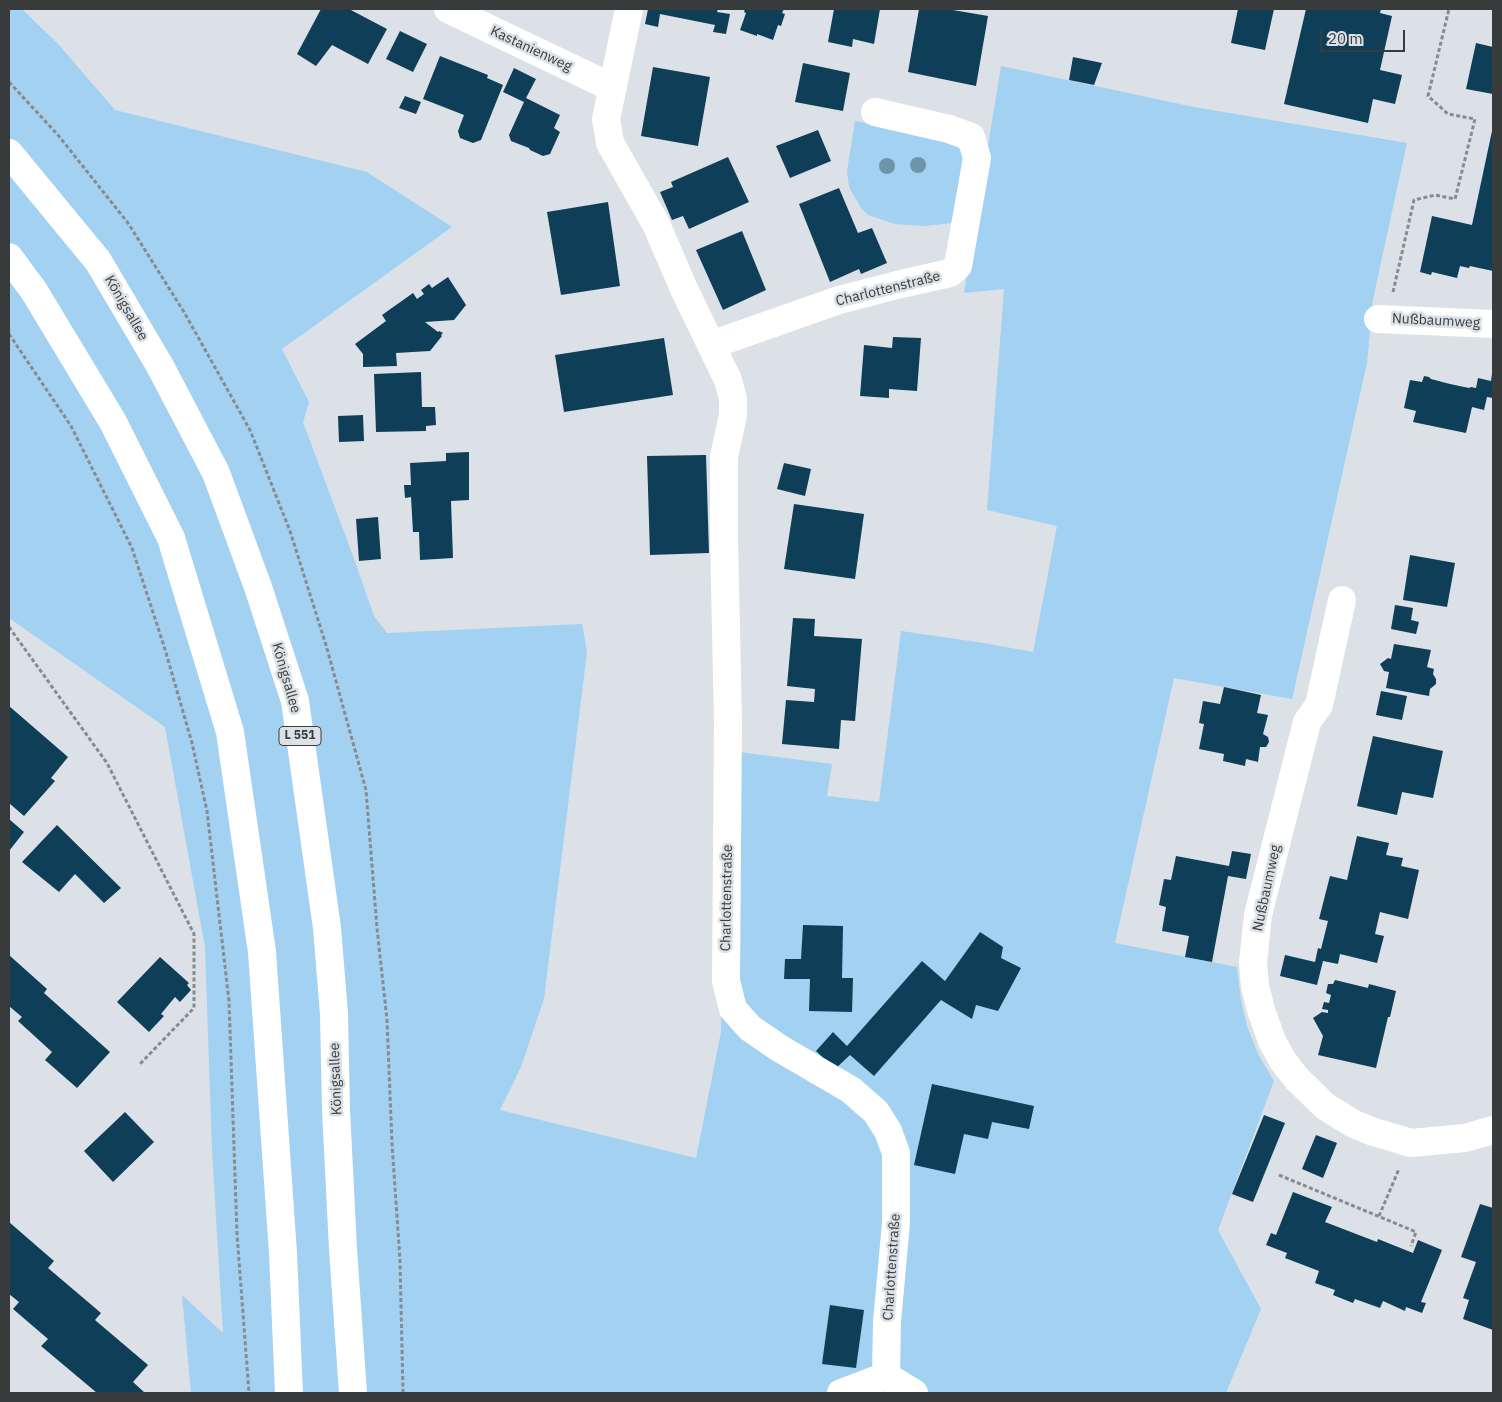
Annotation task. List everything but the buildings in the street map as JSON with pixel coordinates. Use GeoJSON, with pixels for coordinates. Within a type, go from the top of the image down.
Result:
{"type":"FeatureCollection","features":[{"type":"Feature","properties":{"kind":"street","name":"Kastanienweg"},"geometry":{"type":"LineString","coordinates":[[448,9],[613,88]]}},
{"type":"Feature","properties":{"kind":"street","name":"Charlottenstraße"},"geometry":{"type":"LineString","coordinates":[[629,9],[606,119],[610,143],[656,224],[684,289],[728,380],[733,399],[733,415],[724,457],[728,722],[726,981],[732,1009],[750,1028],[779,1048],[851,1090],[876,1112],[888,1131],[896,1153],[896,1223],[887,1322],[886,1376]]}},
{"type":"Feature","properties":{"kind":"street","name":"Charlottenstraße"},"geometry":{"type":"LineString","coordinates":[[711,345],[839,300],[950,273],[958,266],[977,158],[971,137],[949,129],[875,112]]}},
{"type":"Feature","properties":{"kind":"street","name":"Königsallee"},"geometry":{"type":"LineString","coordinates":[[9,153],[98,261],[160,366],[212,465],[258,587],[295,701],[327,928],[334,1014],[336,1110],[353,1393]]}},
{"type":"Feature","properties":{"kind":"street"},"geometry":{"type":"LineString","coordinates":[[9,257],[34,291],[114,422],[170,538],[230,732],[262,952],[283,1253],[289,1393]]}},
{"type":"Feature","properties":{"kind":"street","name":"Nußbaumweg"},"geometry":{"type":"LineString","coordinates":[[1382,319],[1493,324]]}},
{"type":"Feature","properties":{"kind":"street","name":"Nußbaumweg"},"geometry":{"type":"LineString","coordinates":[[1342,600],[1319,705],[1307,722],[1258,915],[1253,962],[1255,986],[1261,1010],[1272,1041],[1283,1061],[1306,1090],[1326,1107],[1354,1124],[1411,1143],[1465,1138],[1493,1130]]}},
{"type":"Feature","properties":{"kind":"street"},"geometry":{"type":"LineString","coordinates":[[841,1393],[886,1376],[914,1393]]}},
{"type":"Feature","properties":{"kind":"path"},"geometry":{"type":"LineString","coordinates":[[1382,319],[1414,200],[1435,195],[1455,199],[1475,120],[1448,114],[1428,96],[1449,9]]}},
{"type":"Feature","properties":{"kind":"path"},"geometry":{"type":"LineString","coordinates":[[9,334],[71,426],[132,548],[164,646],[192,743],[207,811],[229,1001],[237,1234],[248,1393]]}},
{"type":"Feature","properties":{"kind":"path"},"geometry":{"type":"LineString","coordinates":[[9,627],[107,762],[194,934],[194,1008],[140,1064]]}},
{"type":"Feature","properties":{"kind":"path"},"geometry":{"type":"LineString","coordinates":[[1379,1216],[1411,1143]]}},
{"type":"Feature","properties":{"kind":"path"},"geometry":{"type":"LineString","coordinates":[[1279,1175],[1416,1232],[1411,1246]]}},
{"type":"Feature","properties":{"kind":"shaded area"},"geometry":{"type":"Polygon","coordinates":[[[9,9],[22,9],[59,45],[115,110],[367,172],[452,227],[282,349],[309,402],[303,422],[374,616],[387,633],[582,624],[587,652],[544,999],[521,1067],[500,1110],[696,1158],[721,1032],[724,750],[832,764],[827,796],[879,802],[901,631],[1033,652],[1057,526],[987,510],[1004,289],[964,293],[1001,66],[1194,107],[1407,143],[1373,299],[1367,363],[1292,699],[1174,678],[1115,943],[1237,967],[1241,1000],[1247,1026],[1258,1054],[1274,1081],[1218,1230],[1261,1309],[1226,1393],[191,1393],[182,1295],[223,1333],[212,1151],[205,947],[165,727],[9,618],[9,9]]]}},
{"type":"Feature","properties":{"kind":"shaded area"},"geometry":{"type":"Polygon","coordinates":[[[855,121],[935,136],[956,145],[964,154],[969,164],[952,223],[925,226],[895,224],[868,215],[861,208],[849,187],[847,171],[855,121]]]}}]}
